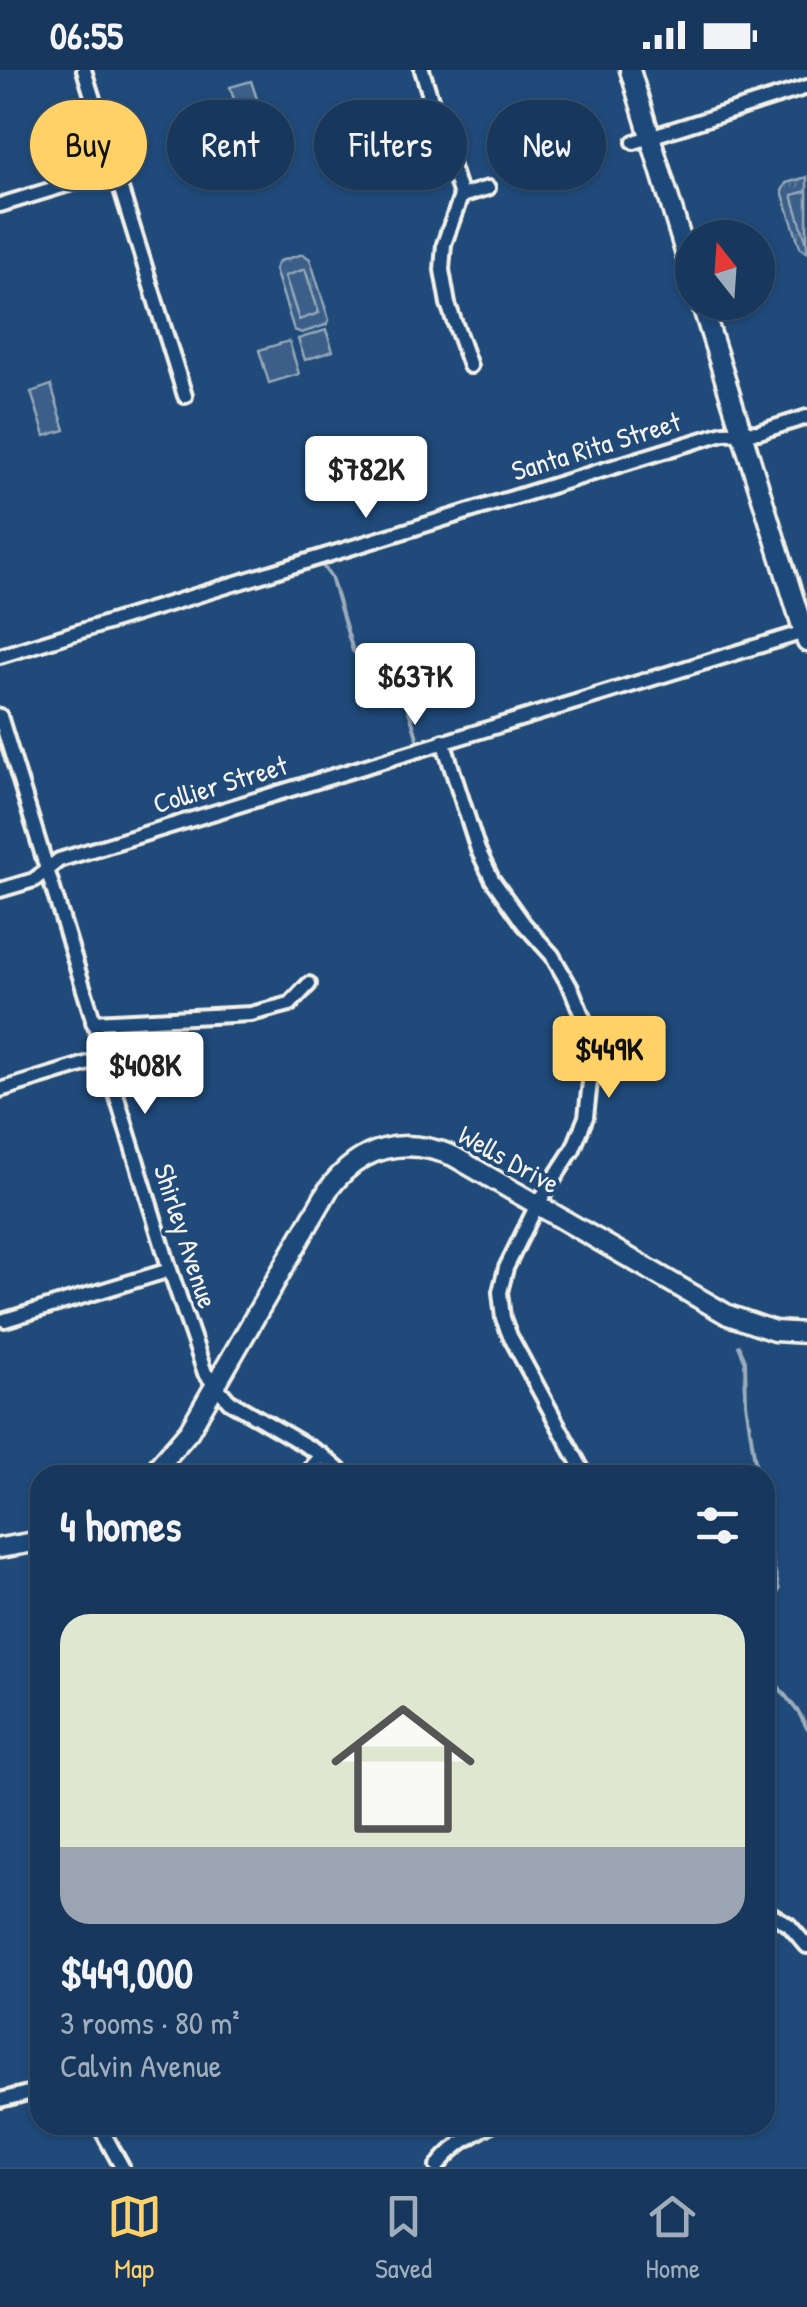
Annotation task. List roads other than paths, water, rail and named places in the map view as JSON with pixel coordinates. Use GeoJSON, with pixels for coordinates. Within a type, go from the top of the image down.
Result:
{"type":"FeatureCollection","features":[{"type":"Feature","properties":{"kind":"main road"},"geometry":{"type":"LineString","coordinates":[[630,70],[642,140],[675,230]]}},
{"type":"Feature","properties":{"kind":"main road"},"geometry":{"type":"LineString","coordinates":[[706,320],[806,637]]}},
{"type":"Feature","properties":{"kind":"main road","name":"Wells Drive"},"geometry":{"type":"LineString","coordinates":[[160,1465],[189,1431],[328,1190],[353,1163],[390,1147],[410,1144],[452,1156],[728,1315],[774,1331],[807,1334]]}},
{"type":"Feature","properties":{"kind":"main road"},"geometry":{"type":"LineString","coordinates":[[0,1548],[30,1542]]}},
{"type":"Feature","properties":{"kind":"street"},"geometry":{"type":"LineString","coordinates":[[84,70],[93,100]]}},
{"type":"Feature","properties":{"kind":"street"},"geometry":{"type":"LineString","coordinates":[[422,70],[461,196],[444,244],[442,270],[448,304],[470,366]]}},
{"type":"Feature","properties":{"kind":"street"},"geometry":{"type":"LineString","coordinates":[[642,140],[807,87]]}},
{"type":"Feature","properties":{"kind":"street"},"geometry":{"type":"LineString","coordinates":[[461,196],[487,188]]}},
{"type":"Feature","properties":{"kind":"street"},"geometry":{"type":"LineString","coordinates":[[0,205],[49,190]]}},
{"type":"Feature","properties":{"kind":"street"},"geometry":{"type":"LineString","coordinates":[[121,190],[185,396]]}},
{"type":"Feature","properties":{"kind":"street","name":"Santa Rita Street"},"geometry":{"type":"LineString","coordinates":[[0,656],[723,433],[759,432],[807,418]]}},
{"type":"Feature","properties":{"kind":"street","name":"Collier Street"},"geometry":{"type":"LineString","coordinates":[[0,890],[34,880],[60,860],[443,741],[806,637]]}},
{"type":"Feature","properties":{"kind":"street","name":"Shirley Avenue"},"geometry":{"type":"LineString","coordinates":[[0,716],[204,1373],[229,1401],[334,1465]]}},
{"type":"Feature","properties":{"kind":"street"},"geometry":{"type":"LineString","coordinates":[[443,741],[478,850],[492,879],[524,924],[552,954],[587,1028],[591,1073],[586,1117],[506,1268],[500,1292],[510,1336],[579,1465]]}},
{"type":"Feature","properties":{"kind":"street"},"geometry":{"type":"LineString","coordinates":[[93,1022],[251,1014],[290,1004],[309,984]]}},
{"type":"Feature","properties":{"kind":"street"},"geometry":{"type":"LineString","coordinates":[[0,1090],[105,1058]]}},
{"type":"Feature","properties":{"kind":"street"},"geometry":{"type":"LineString","coordinates":[[5,1320],[170,1270]]}},
{"type":"Feature","properties":{"kind":"street"},"geometry":{"type":"LineString","coordinates":[[314,1465],[322,1455]]}},
{"type":"Feature","properties":{"kind":"street"},"geometry":{"type":"LineString","coordinates":[[775,1916],[789,1925],[807,1946]]}},
{"type":"Feature","properties":{"kind":"street"},"geometry":{"type":"LineString","coordinates":[[0,2100],[30,2092]]}},
{"type":"Feature","properties":{"kind":"street"},"geometry":{"type":"LineString","coordinates":[[105,2135],[122,2167]]}},
{"type":"Feature","properties":{"kind":"street"},"geometry":{"type":"LineString","coordinates":[[437,2167],[472,2135]]}},
{"type":"Feature","properties":{"kind":"waterway"},"geometry":{"type":"LineString","coordinates":[[323,566],[331,577],[353,651],[359,655],[382,649],[391,652],[423,757]]}},
{"type":"Feature","properties":{"kind":"waterway"},"geometry":{"type":"LineString","coordinates":[[739,1346],[745,1360],[746,1403],[755,1465]]}},
{"type":"Feature","properties":{"kind":"waterway"},"geometry":{"type":"LineString","coordinates":[[775,1573],[779,1590],[775,1596]]}},
{"type":"Feature","properties":{"kind":"waterway"},"geometry":{"type":"LineString","coordinates":[[775,1677],[807,1728]]}}]}
